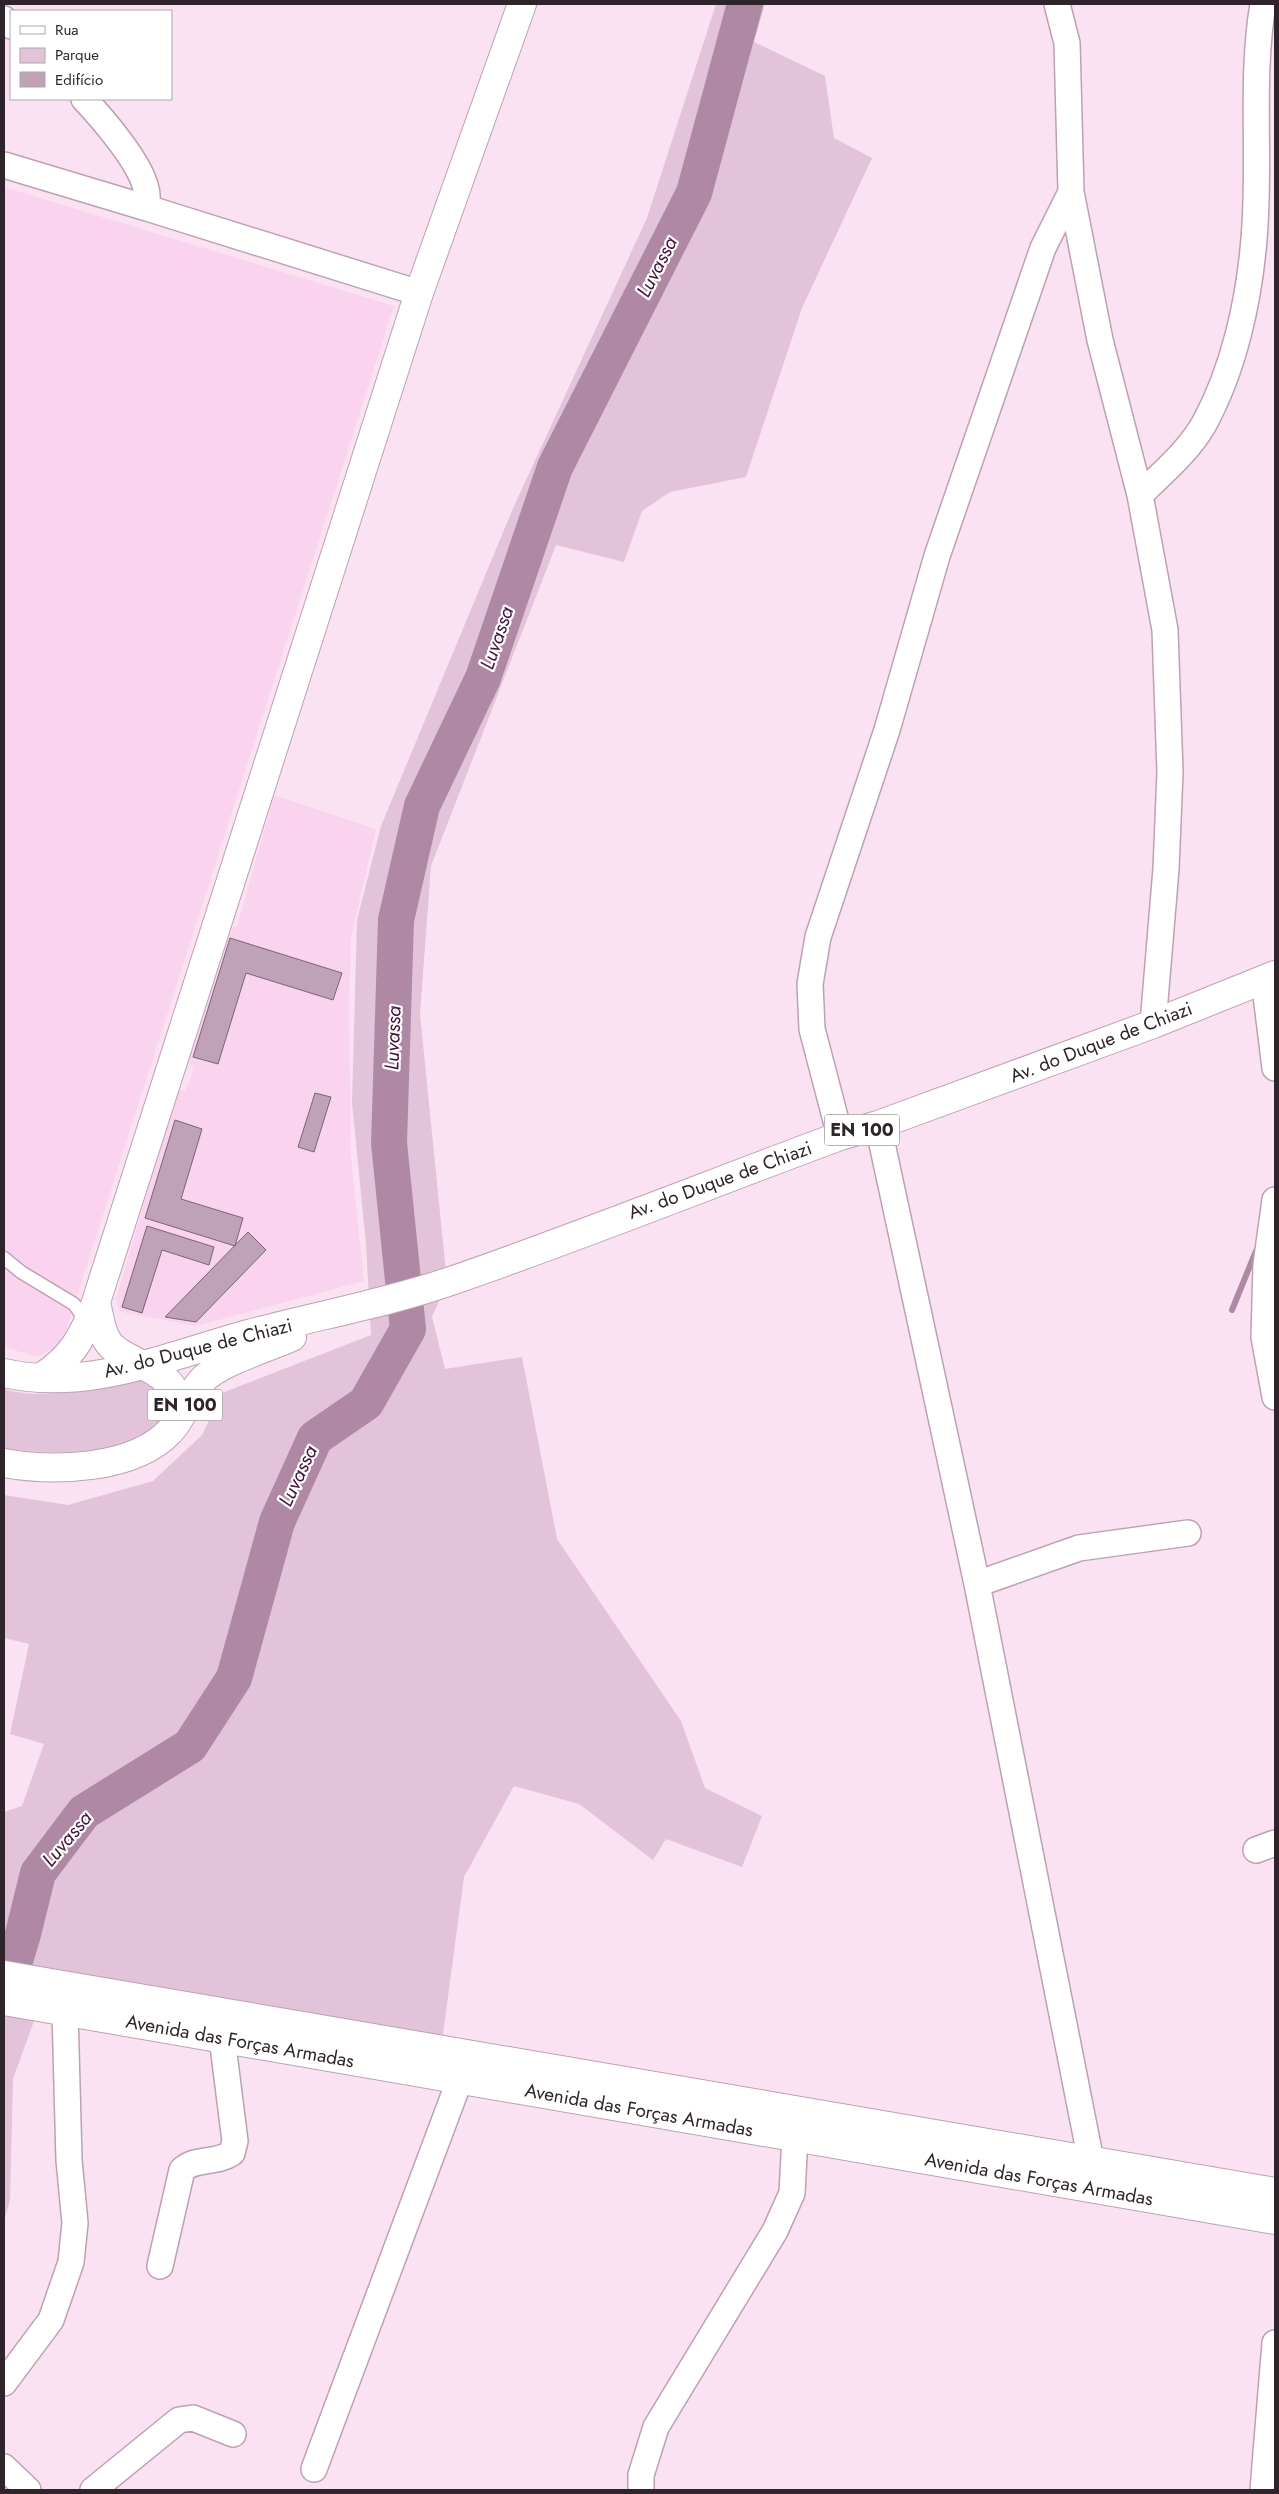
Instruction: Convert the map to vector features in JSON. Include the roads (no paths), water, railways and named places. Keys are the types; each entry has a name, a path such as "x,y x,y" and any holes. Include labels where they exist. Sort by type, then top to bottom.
{"main road":[{"path":"40,1378 59,1366 75,1347 92,1313 419,293 522,4"},
{"name":"Av. do Duque de Chiazi","path":"4,1373 68,1380 145,1366 249,1334 361,1307 447,1282 840,1136 878,1125 1153,1024 1269,977"},
{"name":"Av. do Duque de Chiazi","path":"4,1463 25,1467 59,1468 97,1464 136,1454 157,1444 172,1429 192,1392 208,1375 361,1307"},
{"path":"92,1313 103,1338 123,1356 145,1366"},
{"name":"EN 100","path":"145,1366 163,1376 174,1389 178,1408 172,1429"},
{"name":"Avenida das Forças Armadas","path":"4,1974 49,2000 222,2038 1275,2220"},
{"name":"Avenida das Forças Armadas","path":"4,2001 49,2000 1091,2161 1275,2192"}],"street":[{"path":"1057,4 1067,43 1071,192 1100,340 1140,494 1165,630 1170,772 1166,868 1153,1024"},
{"path":"1140,494 1184,452 1203,425 1238,337 1254,238 1257,40 1263,4"},
{"path":"85,100 122,146 143,178 147,190 147,208"},
{"path":"4,166 147,208 419,293"},
{"path":"840,1136 812,1029 810,984 818,937 887,730 937,556 1043,248 1071,192"},
{"path":"1269,977 1275,1068"},
{"path":"878,1125 977,1584 1091,2161"},
{"path":"1275,1200 1266,1265 1264,1337 1275,1398"},
{"path":"977,1584 1079,1548 1188,1533"},
{"path":"4,2383 51,2320 71,2262 75,2223 49,2000"},
{"path":"160,2266 182,2170 190,2163 223,2159 232,2154 235,2141 222,2038"},
{"path":"314,2469 460,2079"},
{"path":"641,2490 642,2475 656,2427 775,2232 792,2193 795,2137"},
{"path":"1263,2490 1275,2342"},
{"path":"93,2490 179,2420 193,2418 233,2434"},
{"path":"4,2467 28,2490"}],"lane":[{"path":"4,1258 21,1272 92,1313"}],"waterway":[{"name":"Luvassa","path":"4,1997 23,1934 38,1873 84,1812 190,1746 234,1678 277,1522 315,1438 366,1403 408,1329 389,1143 396,920 422,806 483,678 555,467 694,193 745,4"},
{"path":"1232,1310 1256,1251"}]}
